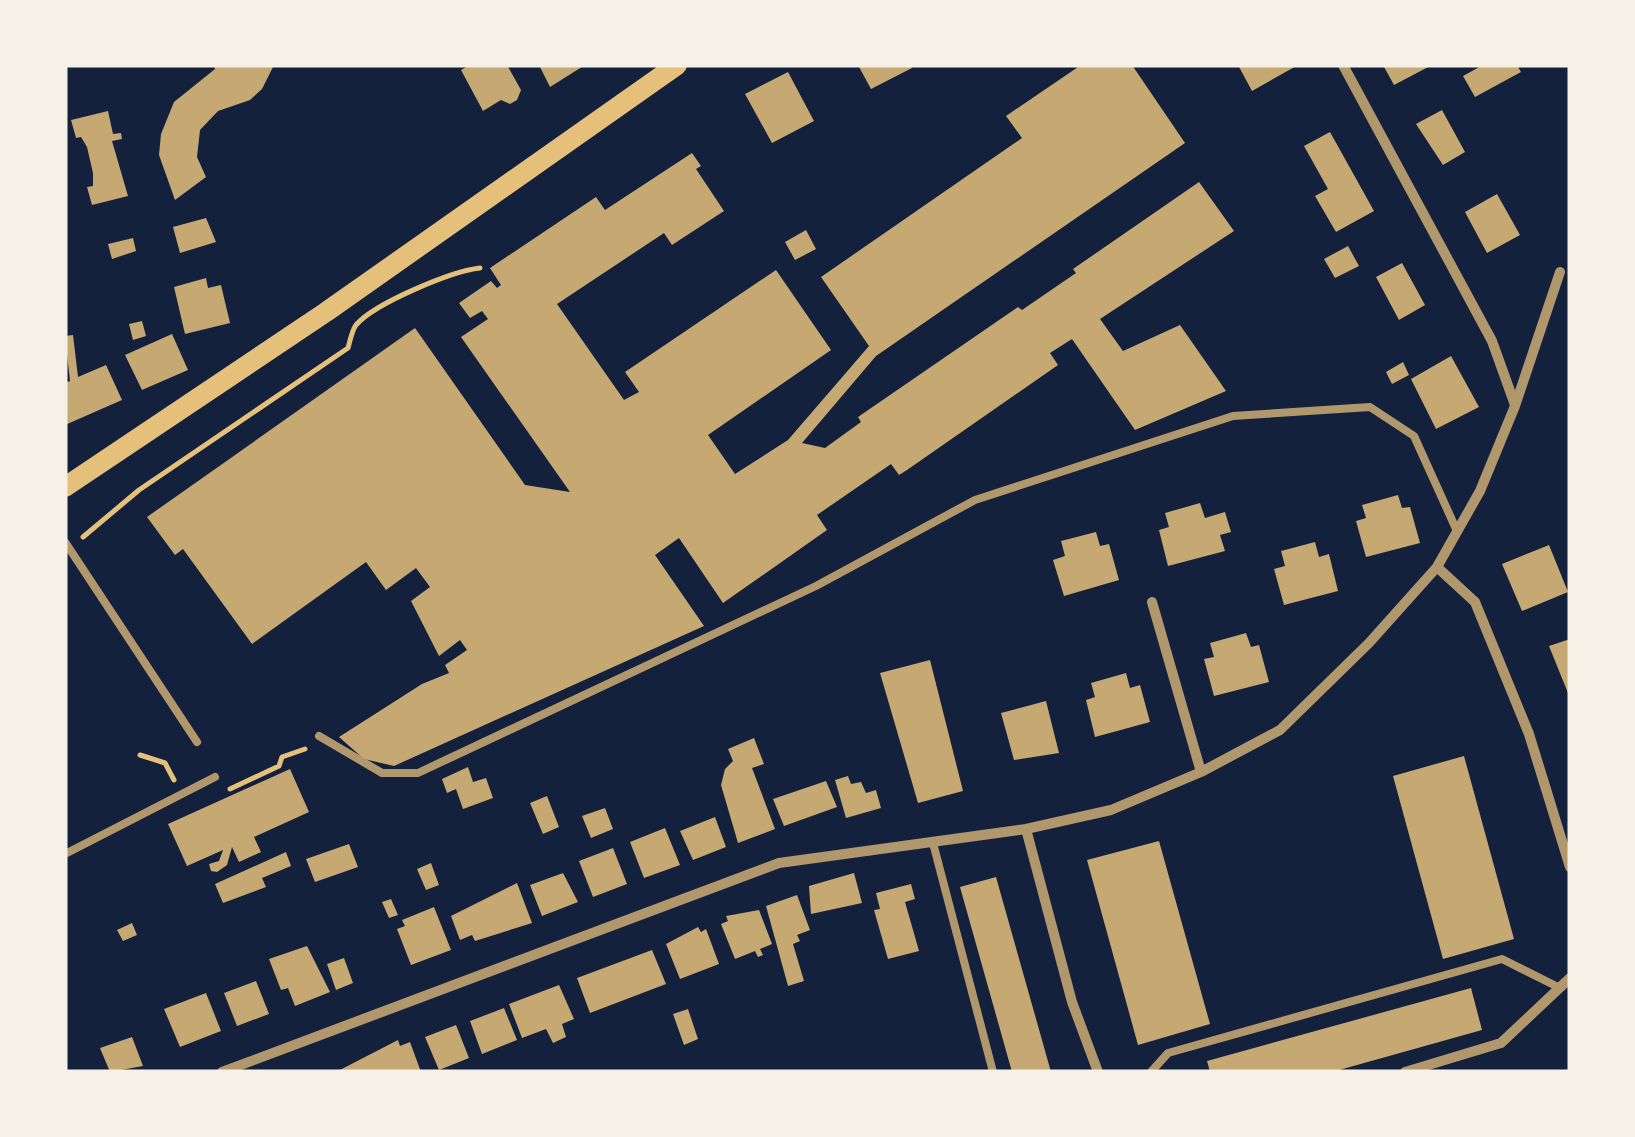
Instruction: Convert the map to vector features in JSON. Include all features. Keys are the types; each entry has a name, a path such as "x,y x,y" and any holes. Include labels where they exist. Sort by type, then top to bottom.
{"main road":[{"path":"65,487 326,312 677,65"}],"street":[{"path":"1343,65 1492,341 1515,406"},
{"path":"222,1072 778,864 1026,829 1110,810 1202,772 1280,730 1369,644 1437,567 1480,491 1515,406 1560,272"},
{"path":"1437,567 1475,602 1529,734 1570,867"},
{"path":"1152,602 1202,772"},
{"path":"1026,829 1072,1002 1098,1072"},
{"path":"1405,1072 1502,1043 1570,978"}],"lane":[{"path":"319,736 382,773 418,773 816,586 975,500 1233,416 1370,407 1414,436 1457,531"},
{"path":"67,546 197,742"},
{"path":"65,854 216,777"},
{"path":"932,843 993,1072"},
{"path":"1151,1072 1168,1053 1502,959 1560,988"}],"path":[{"path":"67,546 139,490 348,348 355,325 392,302 463,270 480,268"}],"building":[{"path":"214,65 274,65 262,89 250,100 218,111 200,130 197,157 206,177 175,200 159,155 161,134 174,102 215,69"},
{"path":"470,65 507,65 521,90 517,100 510,104 501,100 483,111 461,70"},
{"path":"539,65 585,65 550,87"},
{"path":"858,65 910,65 912,68 871,89"},
{"path":"1081,65 1132,65 1185,143 876,356 802,443 825,448 861,422 858,417 1018,307 1022,310 1076,273 1073,269 1199,182 1234,231 1100,319 1123,351 1180,325 1226,391 1135,430 1072,339 1050,353 1058,365 907,470 899,475 891,464 817,515 827,530 723,603 679,538 655,555 704,626 394,766 364,759 339,737 422,684 449,673 445,665 467,650 460,640 439,656 411,601 430,587 416,568 386,590 366,562 252,644 183,549 175,555 147,517 415,328 525,485 570,492 461,337 488,319 482,311 470,318 459,303 491,281 497,288 501,285 490,268 596,197 605,210 692,153 701,166 696,169 724,211 672,245 664,233 557,304 624,400 639,392 625,372 776,270 831,350 708,435 735,474 788,440 869,346 821,277 1022,138 1006,116"},
{"path":"1238,65 1298,65 1252,91"},
{"path":"1383,65 1432,65 1394,85"},
{"path":"1483,65 1517,65 1521,72 1475,97 1463,76"},
{"path":"788,72 814,121 772,143 745,94"},
{"path":"1442,110 1465,152 1443,165 1416,124"},
{"path":"108,111 113,134 121,133 122,139 112,141 128,196 92,205 87,187 93,186 93,173 87,147 81,137 76,138 71,120"},
{"path":"1330,132 1374,211 1336,232 1315,196 1328,189 1304,146"},
{"path":"1497,194 1520,235 1487,253 1465,212"},
{"path":"206,218 216,242 180,253 173,227"},
{"path":"806,230 816,249 795,260 785,242"},
{"path":"133,238 136,251 112,259 108,244"},
{"path":"1348,246 1359,266 1335,278 1324,259"},
{"path":"1402,263 1425,305 1399,320 1376,277"},
{"path":"206,278 208,288 221,285 230,323 185,334 174,287"},
{"path":"142,321 146,336 133,340 129,324"},
{"path":"172,334 188,370 142,390 125,355"},
{"path":"73,335 78,377 106,365 122,400 65,425 65,383 70,381 65,336"},
{"path":"1451,356 1479,407 1436,429 1411,379"},
{"path":"1403,362 1409,375 1392,384 1386,372"},
{"path":"1398,495 1402,508 1410,507 1420,543 1366,557 1356,521 1366,518 1362,505"},
{"path":"1200,503 1205,518 1225,512 1231,532 1220,535 1225,551 1168,566 1159,530 1169,527 1165,513"},
{"path":"1096,532 1100,546 1109,544 1119,580 1064,596 1053,560 1065,556 1061,541"},
{"path":"1315,542 1319,557 1329,554 1338,591 1284,605 1274,569 1285,566 1281,551"},
{"path":"1549,545 1568,592 1522,611 1502,564"},
{"path":"1246,633 1251,647 1259,645 1269,682 1214,696 1204,659 1214,657 1210,643"},
{"path":"1570,639 1570,698 1549,646"},
{"path":"930,660 963,791 918,803 880,673"},
{"path":"1126,673 1130,688 1140,685 1150,722 1095,737 1086,700 1095,697 1091,683"},
{"path":"1046,701 1059,753 1014,760 1001,713"},
{"path":"754,738 764,764 752,768 775,829 738,843 721,785 725,769 733,761 728,749"},
{"path":"1464,756 1514,939 1443,959 1393,776"},
{"path":"468,767 473,782 486,778 493,798 463,809 456,789 447,793 442,779"},
{"path":"290,769 309,812 254,837 261,852 239,862 232,847 227,865 217,872 211,871 209,864 219,861 223,850 187,866 168,824"},
{"path":"848,776 851,784 861,782 866,793 876,790 881,808 846,818 835,780"},
{"path":"826,781 837,807 784,826 773,799"},
{"path":"547,796 559,827 543,834 530,803"},
{"path":"605,808 613,829 591,838 582,816"},
{"path":"715,817 726,847 693,860 680,831"},
{"path":"665,828 680,865 644,878 630,842"},
{"path":"1159,841 1210,1024 1138,1045 1087,860"},
{"path":"349,844 358,867 315,882 306,859"},
{"path":"613,848 627,884 593,897 579,861"},
{"path":"286,852 291,866 262,878 266,887 223,903 215,884"},
{"path":"431,863 439,885 426,890 417,869"},
{"path":"563,873 578,902 542,916 530,885"},
{"path":"854,873 862,903 811,914 809,886"},
{"path":"996,877 1051,1072 1012,1072 960,887"},
{"path":"517,883 532,923 475,941 472,935 460,940 451,916"},
{"path":"911,884 915,899 905,902 919,951 888,959 874,910 880,909 876,893"},
{"path":"797,895 810,930 797,935 800,941 793,944 804,981 788,986 766,906"},
{"path":"391,899 398,915 389,918 382,902"},
{"path":"434,907 451,950 411,965 397,929 405,926 402,920"},
{"path":"759,910 772,944 760,949 763,955 758,957 755,951 735,959 721,924 728,921 726,916"},
{"path":"132,923 137,935 123,941 117,930"},
{"path":"698,927 701,932 706,929 719,964 680,979 666,944"},
{"path":"307,946 330,992 295,1006 288,988 281,990 269,959"},
{"path":"652,950 666,984 590,1013 577,978"},
{"path":"344,958 353,983 336,990 327,964"},
{"path":"256,981 269,1014 237,1026 224,993"},
{"path":"559,985 574,1019 562,1024 566,1037 553,1043 546,1029 522,1038 509,1004"},
{"path":"1471,988 1482,1030 1332,1072 1210,1072 1207,1061"},
{"path":"206,993 221,1031 180,1047 164,1009"},
{"path":"504,1008 517,1040 482,1054 470,1021"},
{"path":"688,1009 698,1039 684,1045 673,1014"},
{"path":"456,1025 469,1058 439,1070 425,1037"},
{"path":"132,1037 143,1066 110,1072 100,1048"},
{"path":"398,1040 400,1046 410,1042 421,1072 336,1072"}]}
